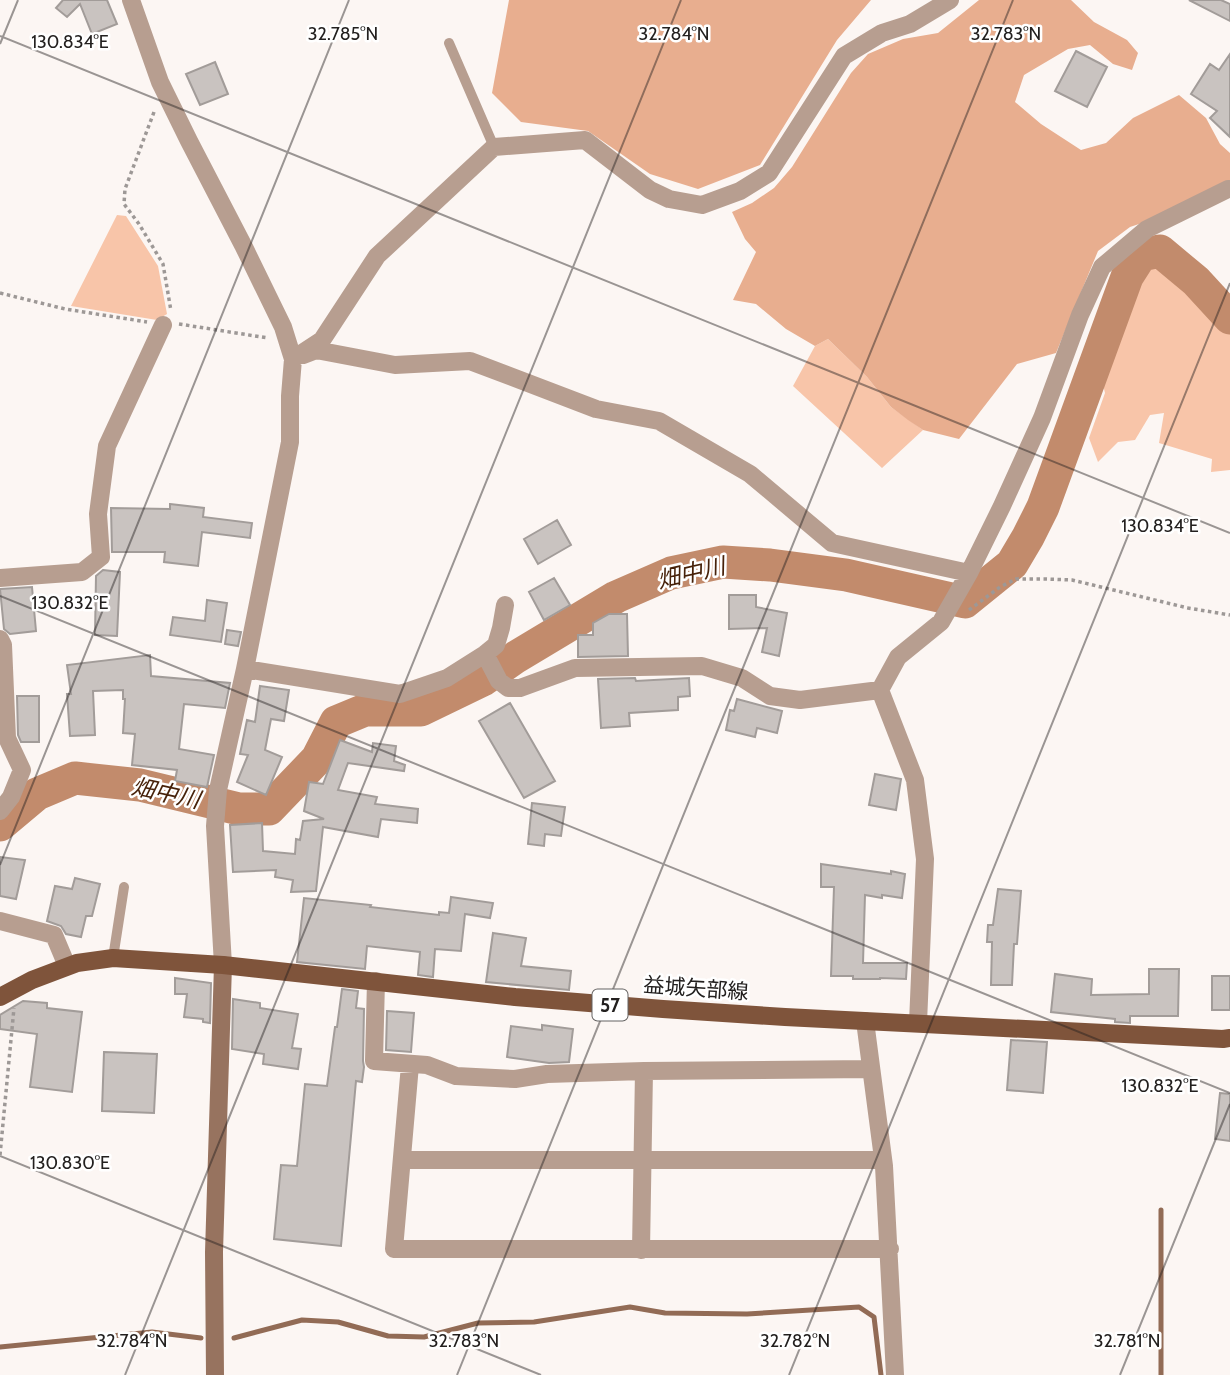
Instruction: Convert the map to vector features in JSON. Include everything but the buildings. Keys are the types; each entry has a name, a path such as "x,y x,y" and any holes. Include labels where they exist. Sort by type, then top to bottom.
{"main road":[{"name":"益城矢部線","path":"8,993 77,962 113,958 223,965 514,997 663,1009 1230,1038"}],"street":[{"path":"131,0 160,82 283,327 293,359 290,442 218,790 215,826 223,965 214,1252 215,1375"},
{"path":"293,359 321,340 377,256 494,147 585,140 650,190 668,199 702,205 740,191 769,173 844,56 882,33 910,24 950,0"},
{"path":"918,1023 925,859 915,780 880,690 898,657 945,616 967,576 1042,418 1080,316 1102,267 1147,229 1230,189"},
{"path":"0,578 82,572 101,557 98,514 107,446 167,318"},
{"path":"293,359 316,350 395,365 470,361 596,409 659,421 750,474 832,543 967,576"},
{"path":"245,669 400,694 447,678 487,657 496,645 505,605"},
{"path":"0,639 3,645 7,738 22,770 10,797 0,811"},
{"path":"487,657 499,681 508,688 520,688 575,668 702,666 742,678 770,696 800,700 880,690"},
{"path":"0,921 54,935 68,966"},
{"path":"376,981 374,1061 427,1065 456,1076 515,1079 547,1074 644,1071 871,1069"},
{"path":"865,1021 883,1160 895,1375"},
{"path":"410,1065 394,1249 890,1249"},
{"path":"641,1250 644,1071"},
{"path":"402,1160 883,1160"}],"lane":[{"path":"449,43 494,147"},
{"path":"113,958 124,887"}],"path":[{"path":"160,82 158,102 125,189 124,204 163,264 167,318"},
{"path":"945,616 966,612 1000,587 1016,579 1072,580 1188,608 1230,615"},
{"path":"0,1156 8,993"}],"shaded area":[{"path":"509,0 871,0 837,40 760,165 698,189 650,174 588,131 521,122 492,93"},
{"path":"979,0 1071,0 1094,22 1127,40 1138,53 1132,70 1113,64 1090,45 1068,49 1024,75 1015,102 1041,124 1081,150 1106,143 1133,118 1179,95 1206,118 1220,144 1230,153 1230,188 1130,227 1098,251 1056,353 1017,364 959,439 923,430 908,420 891,407 867,377 828,339 815,346 786,329 756,304 733,300 756,252 745,239 732,212 752,203 774,188 792,167 851,73 868,54 903,39 938,33"},
{"path":"117,215 126,216 158,266 167,314 157,320 71,306"},
{"path":"1160,259 1230,324 1230,470 1211,472 1212,459 1159,443 1164,413 1150,415 1135,440 1118,442 1098,462 1089,438 1105,393 1100,372 1132,279 1143,260"},
{"path":"828,339 867,377 891,407 923,430 882,468 793,386 815,346"}],"waterway":[{"name":"畑中川","path":"0,825 37,794 75,778 140,785 239,809 269,809 317,759 336,722 365,710 421,710 483,680 616,597 671,573 723,562 770,565 846,575 965,602 1012,564 1028,537 1043,507 1127,277 1141,255 1160,251 1196,281 1230,318"},
{"path":"1161,1210 1161,1375"},
{"path":"234,1338 302,1320 338,1322 388,1336 424,1337 478,1323 534,1322 630,1307 665,1313 747,1314 859,1307 874,1317 881,1375"},
{"path":"0,1347 152,1332 201,1338"}]}
